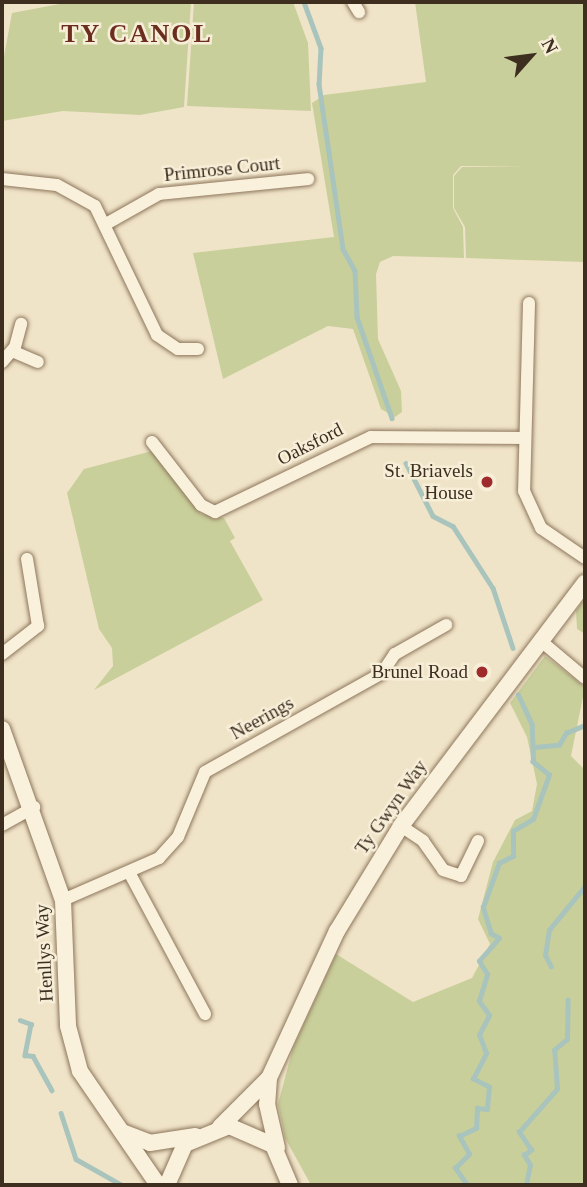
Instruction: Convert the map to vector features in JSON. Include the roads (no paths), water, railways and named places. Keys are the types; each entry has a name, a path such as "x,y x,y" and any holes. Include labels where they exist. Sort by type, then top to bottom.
{"street":[{"path":"2,179 57,185 95,206 106,224 157,335 178,349 198,349"},
{"name":"Primrose Court","path":"106,224 159,194 308,179"},
{"path":"528,303 524,491 533,517 551,538 585,558"},
{"path":"2,362 12,351 21,324"},
{"path":"12,351 38,362"},
{"name":"Oaksford","path":"152,442 201,505 215,512 371,437 524,438"},
{"path":"2,654 38,626 27,559"},
{"name":"Ty Gwyn Way","path":"220,1127 269,1078 337,931 401,826 585,583"},
{"name":"Neerings","path":"63,900 130,874 171,849 205,772 382,673 395,654 446,625"},
{"path":"541,641 585,678"},
{"name":"Henllys Way","path":"2,729 34,807 63,900 68,1026 91,1094 158,1185"},
{"path":"2,825 34,807"},
{"path":"401,826 423,841 443,870 461,876 478,841"},
{"path":"130,874 205,1014"},
{"name":"Ty Gwyn Way","path":"269,1078 267,1104 277,1151 291,1183"},
{"path":"120,1131 150,1143 195,1136 220,1127 253,1132 277,1151"},
{"path":"167,1185 177,1153 195,1136"}],"waterway":[{"path":"304,2 321,48 319,84 343,249 355,271 357,317 392,418"},
{"path":"406,463 433,516 453,526 493,588 513,648"},
{"path":"467,1185 455,1168 469,1154 459,1136 476,1128 477,1108 487,1109 489,1087 473,1079 486,1053 479,1035 489,1015 479,1001 487,974 479,961 499,938 491,934 483,907 499,863 513,856 513,831 533,819 549,775 533,762 532,725 518,695"},
{"path":"534,747 559,745 566,733 585,725"},
{"path":"551,967 545,955 549,930 585,886"},
{"path":"526,1185 530,1165 524,1155 531,1150 519,1132 557,1089 554,1050 567,1039 568,1000"},
{"path":"20,1020 31,1024 25,1055 33,1056 52,1090"},
{"path":"61,1113 76,1159 122,1185"}],"place":[{"name":"St. Briavels House","path":"487,482"},
{"name":"Brunel Road","path":"482,672"}],"district":[{"name":"TY CANOL","path":"137,34"}]}
